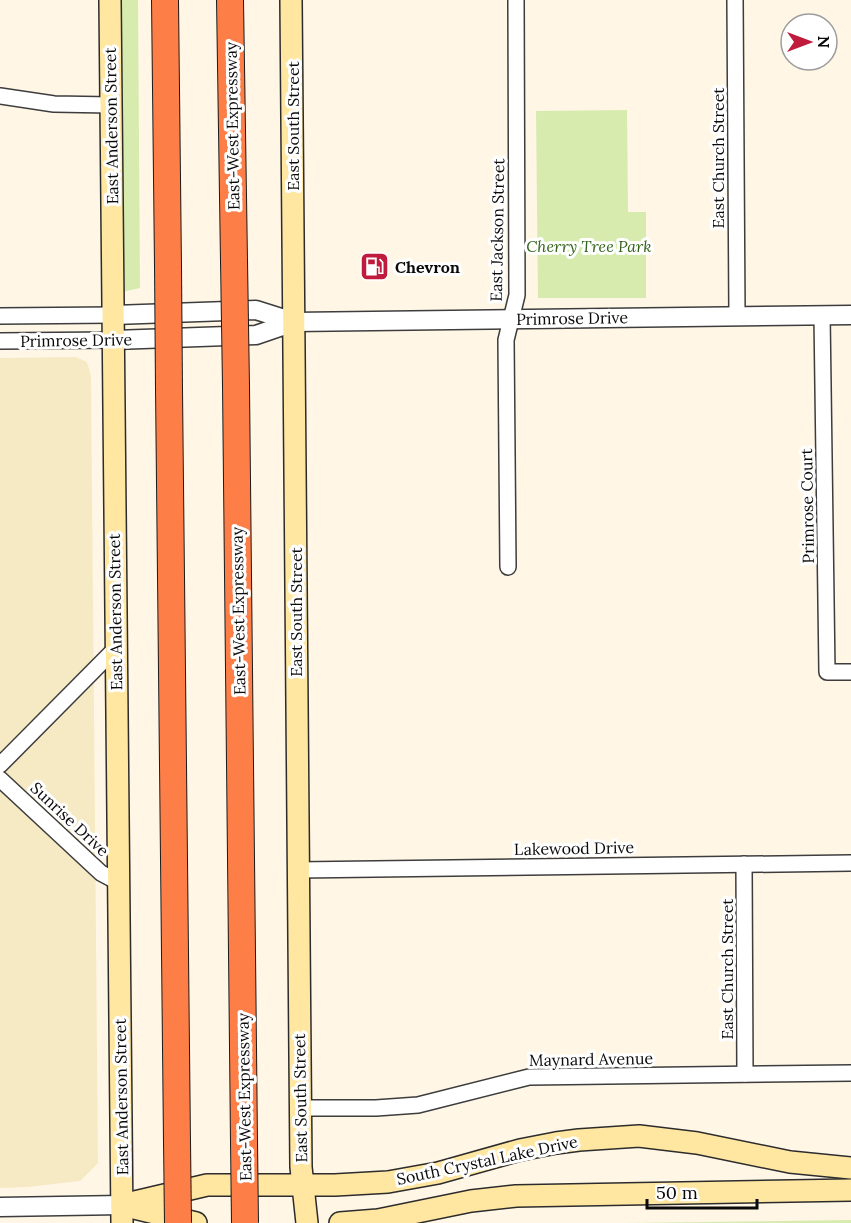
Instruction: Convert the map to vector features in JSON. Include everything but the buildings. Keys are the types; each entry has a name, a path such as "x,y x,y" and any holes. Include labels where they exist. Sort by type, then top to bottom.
{"highway":[{"path":"165,0 178,1223"},
{"name":"East-West Expressway","path":"230,0 245,1223"}],"main road":[{"name":"East Anderson Street","path":"110,0 122,1214"},
{"name":"East South Street","path":"291,0 300,1108 302,1184 307,1223"},
{"name":"South Crystal Lake Drive","path":"122,1214 207,1185 335,1185 388,1182 438,1173 520,1150 556,1143 639,1136 697,1143 790,1162 851,1168"},
{"path":"340,1223 378,1220 471,1201 516,1196 851,1190"},
{"name":"South Crystal Lake Drive","path":"122,1214 196,1223"}],"street":[{"name":"East Jackson Street","path":"508,567 506,340 517,296 516,0"},
{"name":"East Church Street","path":"735,0 738,316"},
{"path":"0,96 54,105 111,105"},
{"name":"Primrose Drive","path":"0,316 256,310 294,322"},
{"name":"Primrose Court","path":"822,315 827,672 851,672"},
{"name":"Primrose Drive","path":"0,341 256,335 294,322 851,315"},
{"path":"0,765 116,648"},
{"name":"Sunrise Drive","path":"0,779 101,873 118,882"},
{"name":"Lakewood Drive","path":"298,870 851,863"},
{"name":"East Church Street","path":"744,864 746,1074"},
{"name":"Maynard Avenue","path":"300,1108 376,1108 418,1105 529,1077 851,1073"},
{"name":"South Crystal Lake Drive","path":"0,1207 122,1214"}],"shaded area":[{"path":"76,357 87,362 91,376 98,1163 80,1181 0,1188 0,358"}],"green space":[{"path":"118,0 138,0 140,288 122,292"},
{"name":"Cherry Tree Park","path":"627,110 628,212 646,212 646,298 538,298 536,111"},
{"path":"851,1220 851,1223 624,1223"}],"place":[{"name":"Chevron","path":"374,267"}]}
